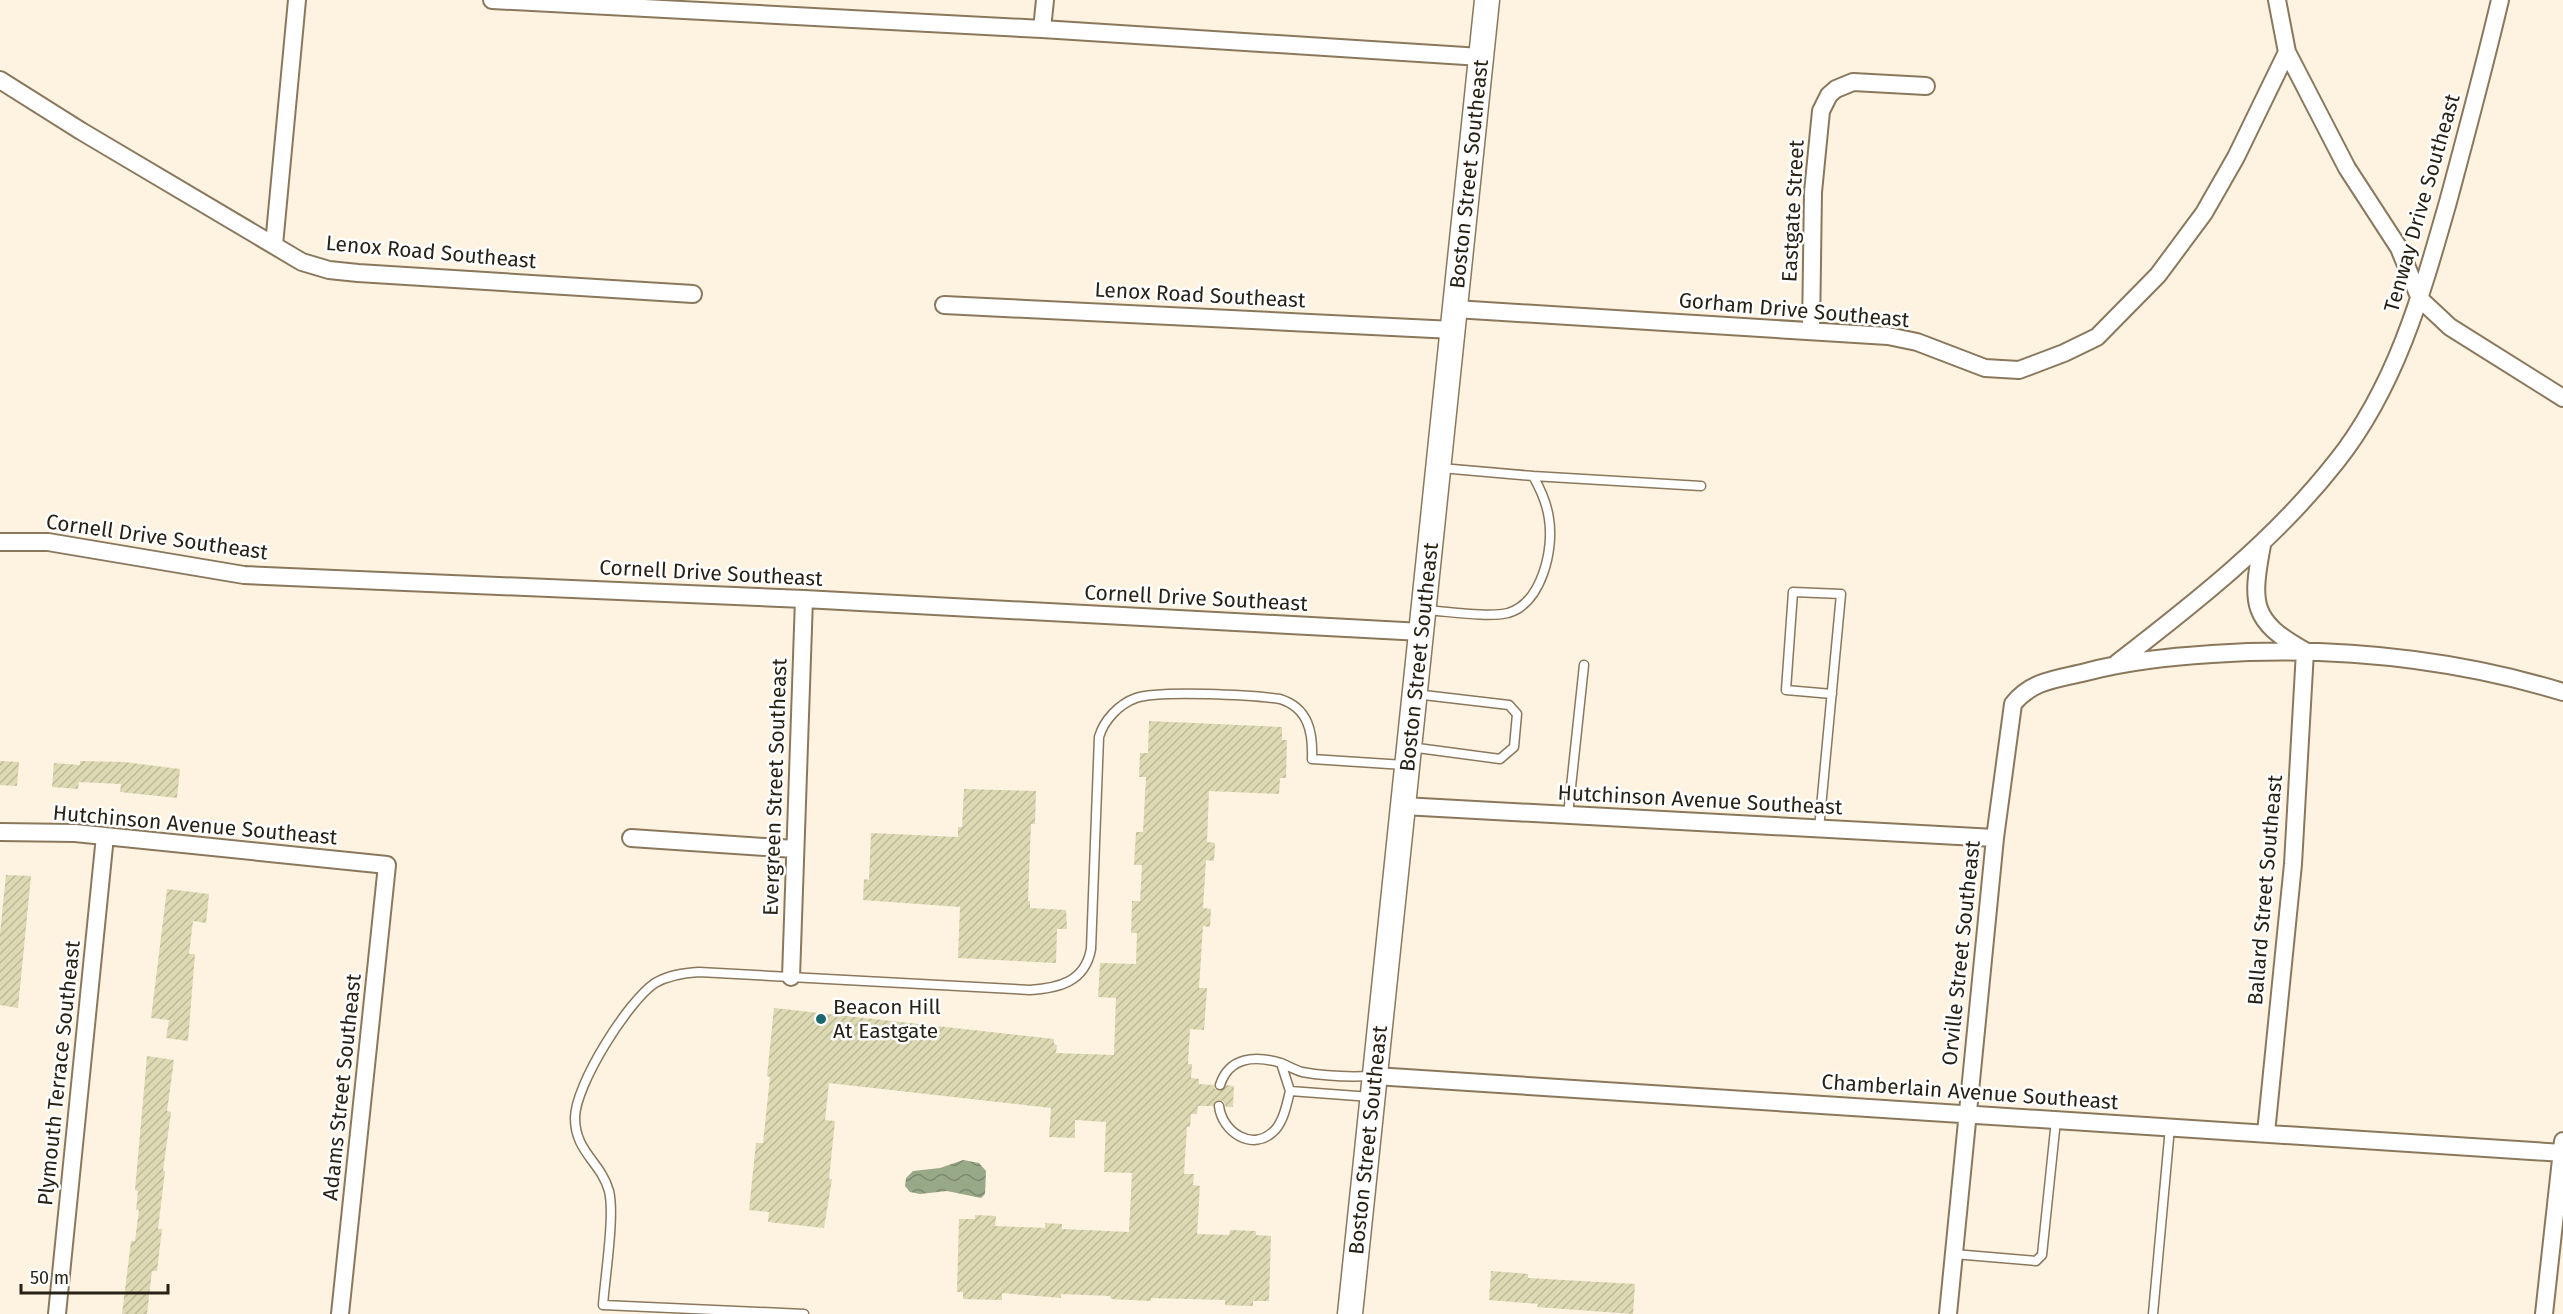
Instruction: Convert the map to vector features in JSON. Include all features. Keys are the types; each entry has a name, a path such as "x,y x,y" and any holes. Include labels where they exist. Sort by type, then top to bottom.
{"street":[{"path":"274,245 297,0"},
{"path":"492,0 1042,29 1481,57"},
{"path":"1042,29 1045,0"},
{"name":"Boston Street Southeast","path":"1350,1314 1487,0"},
{"path":"2277,0 2287,52 2347,168 2399,248 2420,299 2450,327 2563,398"},
{"name":"Tenway Drive Southeast","path":"2116,664 2217,585 2262,545 2336,462 2353,439 2382,389 2420,299 2480,86 2500,0"},
{"name":"Gorham Drive Southeast","path":"1454,320 1811,331 1888,336 1917,342 1985,368 2019,370 2064,353 2097,337 2158,275 2204,213 2236,157 2287,52"},
{"name":"Lenox Road Southeast","path":"0,80 81,131 302,262 338,271 693,294"},
{"name":"Eastgate Street","path":"1811,331 1813,192 1821,111 1829,95 1853,81 1926,86"},
{"name":"Lenox Road Southeast","path":"944,305 1454,320"},
{"name":"Cornell Drive Southeast","path":"0,542 48,542 244,575 804,599 1423,621"},
{"path":"2262,545 2256,574 2256,591 2263,620 2280,637 2305,651"},
{"name":"Evergreen Street Southeast","path":"791,977 804,599"},
{"path":"2116,664 2255,651 2305,651 2390,656 2504,674 2563,692"},
{"name":"Ballard Street Southeast","path":"2266,1133 2293,864 2305,651"},
{"name":"Orville Street Southeast","path":"1948,1314 1995,838 2013,704 2023,691 2033,686 2116,664"},
{"name":"Hutchinson Avenue Southeast","path":"1403,806 1995,838"},
{"name":"Hutchinson Avenue Southeast","path":"0,832 75,833 387,866"},
{"name":"Plymouth Terrace Southeast","path":"57,1314 105,836"},
{"path":"631,838 794,849"},
{"name":"Adams Street Southeast","path":"340,1314 387,866"},
{"name":"Chamberlain Avenue Southeast","path":"1374,1087 1968,1115 2563,1149"},
{"path":"2544,1314 2563,1149"}],"lane":[{"path":"1439,468 1701,486"},
{"path":"1423,621 1507,613 1521,607 1532,595 1543,576 1550,521 1545,498 1533,476"},
{"path":"1819,829 1832,694 1840,594 1793,592 1786,690 1832,694"},
{"path":"1568,815 1584,665"},
{"path":"804,1314 602,1310 611,1204 604,1179 582,1149 574,1116 583,1084 634,1002 647,989 664,979 699,972 1030,990 1062,986 1075,979 1087,964 1091,950 1099,737 1113,714 1135,698 1161,694 1280,699 1297,707 1307,721 1312,738 1312,759 1408,756 1500,759 1514,747 1517,714 1509,705 1415,694"},
{"path":"1220,1085 1226,1071 1239,1062 1256,1059 1281,1063 1302,1072 1374,1087"},
{"path":"1219,1106 1223,1122 1232,1133 1245,1138 1259,1139 1272,1133 1277,1128 1290,1090 1281,1063"},
{"path":"1290,1090 1374,1087"},
{"path":"1954,1254 2036,1261 2042,1255 2056,1120"},
{"path":"2153,1314 2170,1127"}],"water":[{"path":"963,1160 979,1163 986,1171 985,1194 981,1198 947,1191 920,1194 910,1192 905,1186 906,1178 913,1171 940,1168"}],"building":[{"name":"Beacon Hill At Eastgate","path":"1149,721 1282,727 1282,740 1287,740 1286,778 1280,778 1279,794 1209,791 1207,842 1215,843 1214,861 1206,860 1203,908 1211,909 1210,927 1203,926 1199,988 1207,988 1204,1030 1190,1029 1188,1064 1192,1064 1191,1078 1199,1079 1199,1084 1214,1085 1215,1089 1220,1091 1227,1085 1234,1086 1233,1107 1226,1107 1223,1101 1218,1100 1213,1106 1198,1106 1197,1114 1191,1114 1190,1127 1187,1127 1184,1174 1194,1174 1193,1185 1200,1186 1197,1234 1229,1235 1230,1230 1256,1231 1256,1235 1271,1236 1269,1301 1253,1301 1253,1306 1225,1305 1225,1300 1151,1298 1151,1301 1111,1299 1110,1296 1061,1294 1061,1298 1002,1293 1002,1300 963,1299 963,1292 957,1292 959,1219 975,1219 975,1215 996,1216 995,1226 1045,1228 1045,1223 1062,1224 1062,1229 1129,1232 1132,1173 1104,1172 1106,1122 1075,1120 1075,1138 1049,1137 1051,1108 829,1083 825,1120 835,1121 829,1179 832,1179 824,1228 768,1222 769,1212 749,1210 756,1143 763,1143 774,1008 1054,1039 1054,1044 1057,1045 1056,1053 1114,1055 1116,998 1098,997 1100,963 1136,964 1137,933 1131,933 1132,901 1140,901 1142,865 1134,865 1136,832 1143,832 1146,777 1139,777 1140,753 1148,753"},
{"path":"0,761 19,762 17,786 0,785"},
{"path":"80,761 124,762 180,769 177,798 120,792 121,784 79,782 78,789 52,787 54,763 80,765"},
{"path":"964,789 1036,791 1035,824 1031,824 1028,901 1030,901 1030,908 1066,910 1067,929 1057,929 1056,963 958,958 960,907 863,900 864,879 869,880 871,833 958,837 958,827 962,827"},
{"path":"6,875 31,876 18,1008 0,1005 0,934"},
{"path":"167,889 209,894 206,923 193,921 189,954 195,954 188,1041 166,1038 169,1020 151,1018"},
{"path":"147,1056 174,1060 167,1111 171,1112 158,1229 162,1229 157,1271 152,1271 147,1314 122,1314 131,1241 135,1241 139,1210 136,1210 138,1191 135,1190"},
{"path":"1491,1271 1528,1274 1528,1278 1635,1284 1633,1314 1537,1307 1538,1304 1489,1300"}],"place":[{"name":"Beacon Hill At Eastgate","path":"821,1019"}]}
